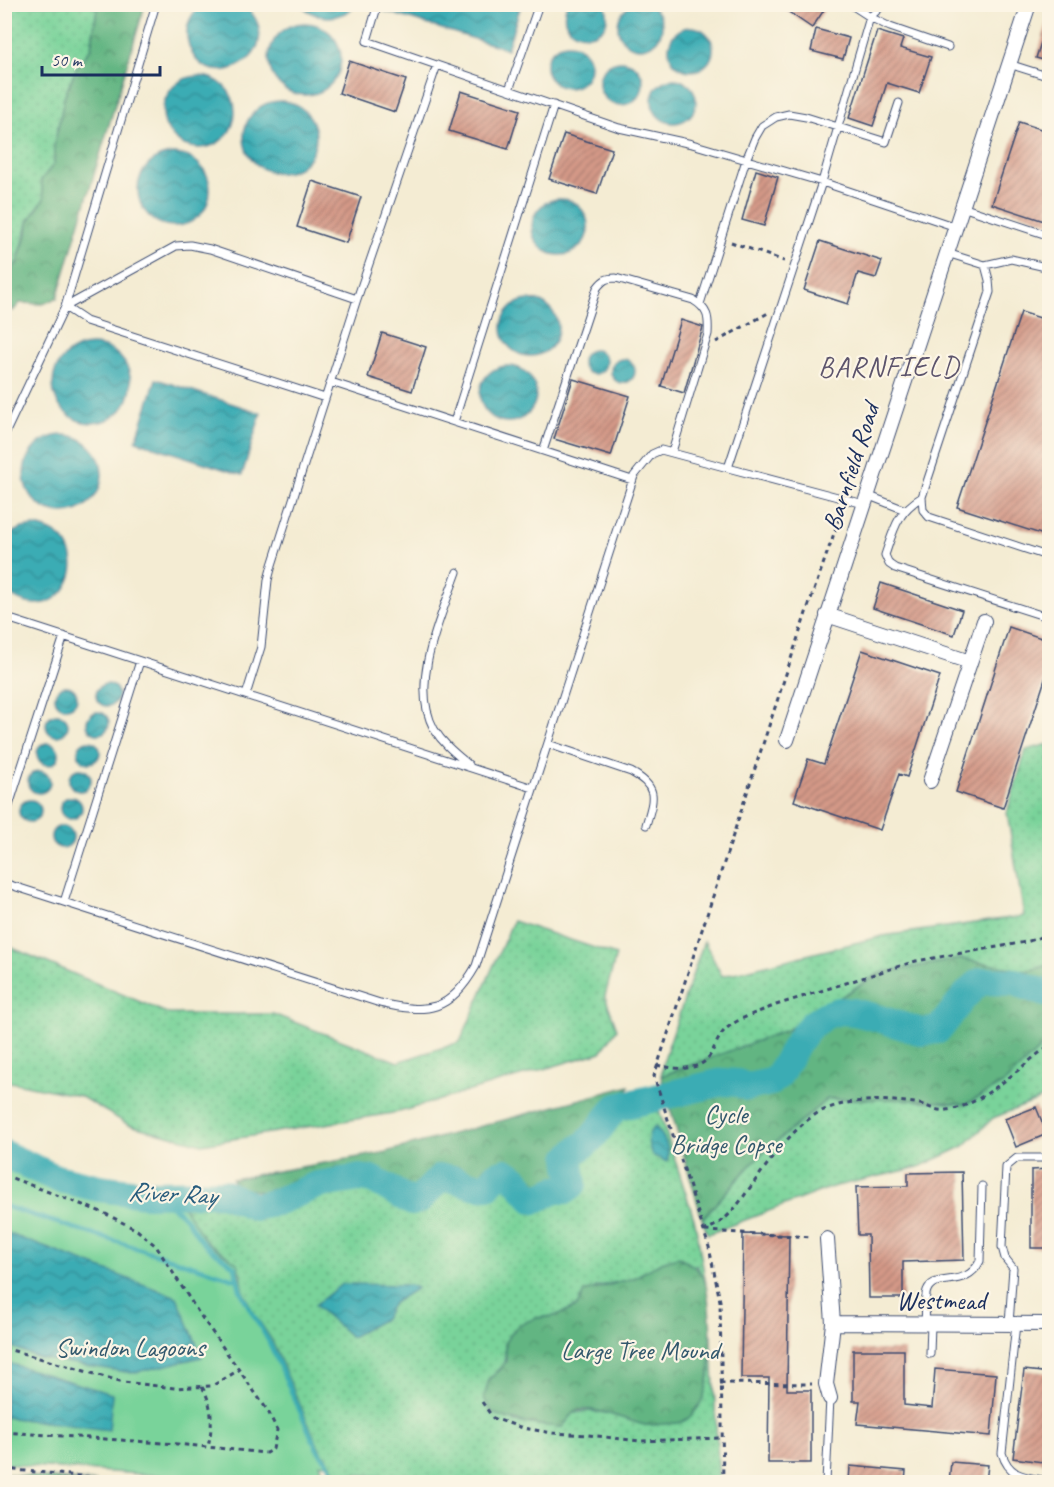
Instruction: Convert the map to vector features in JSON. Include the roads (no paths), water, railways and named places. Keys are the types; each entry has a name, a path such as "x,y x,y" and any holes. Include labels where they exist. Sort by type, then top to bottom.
{"street":[{"name":"Barnfield Road","path":"787,740 1029,4"},
{"path":"827,615 970,662"},
{"path":"930,781 984,621"},
{"path":"826,1239 833,1323 826,1384 830,1398"},
{"name":"Westmead","path":"833,1323 1050,1324"}],"lane":[{"path":"4,436 65,307 156,4"},
{"path":"378,4 367,41 620,128 692,144 822,182 956,227"},
{"path":"509,90 539,4"},
{"path":"850,4 890,27 948,47"},
{"path":"728,468 822,182 870,17 884,4"},
{"path":"1009,64 1050,78"},
{"path":"246,695 261,647 270,573 357,299 437,65"},
{"path":"700,304 746,160 754,138 762,126 776,117 789,114 806,117 886,142 898,103"},
{"path":"454,422 554,105"},
{"path":"962,207 1050,236"},
{"path":"65,307 177,246 190,245 210,249 357,299"},
{"path":"947,253 985,265 1011,259 1050,268"},
{"path":"985,265 990,292 922,497 923,510 929,517 1050,557"},
{"path":"543,451 597,288 608,278 616,278 693,300 705,307 709,318 704,349 672,452"},
{"path":"65,307 86,321 325,398"},
{"path":"331,382 632,480"},
{"path":"4,883 380,1003 405,1009 438,1006 465,986 476,966 632,480 652,454 661,450 672,452 846,499 865,500 905,510"},
{"path":"922,497 905,510 896,523 885,555 889,564 895,568 1050,618"},
{"path":"457,572 430,651 425,676 426,701 433,727 446,746 474,769"},
{"path":"4,617 533,788"},
{"path":"4,821 64,636"},
{"path":"64,902 140,661"},
{"path":"548,744 644,778 651,787 653,800 646,825"},
{"path":"1050,1158 1017,1158 1006,1167 1002,1247 1005,1258 1013,1268 1012,1324 1002,1453 1005,1465 1013,1472 1050,1481"},
{"path":"930,1354 926,1294 929,1287 937,1280 966,1277 975,1272 980,1261 982,1186"},
{"path":"826,1482 830,1398"}],"water":[{"path":"202,4 244,5 257,23 259,39 253,54 241,64 226,70 210,69 197,60 188,42 187,31 192,16"},
{"path":"386,4 521,5 507,49 384,11"},
{"path":"567,4 605,5 607,18 603,28 586,35 576,33 568,27 565,17"},
{"path":"640,4 655,11 662,26 655,41 640,48 625,41 618,26 625,11"},
{"path":"301,5 357,5 343,14 329,17 315,14"},
{"path":"312,23 331,33 339,45 341,59 339,73 331,85 319,93 298,95 279,85 271,73 269,52 279,33 291,25"},
{"path":"691,27 706,34 713,49 706,64 691,71 676,64 669,49 676,34"},
{"path":"568,44 583,51 590,66 583,81 568,88 553,81 546,66 553,51"},
{"path":"621,61 636,68 643,83 636,98 621,105 606,98 599,83 606,68"},
{"path":"206,76 225,86 233,98 235,112 233,126 225,138 213,146 192,148 173,138 165,126 163,105 173,86 185,78"},
{"path":"674,79 689,86 696,101 689,116 674,123 659,116 652,101 659,86"},
{"path":"287,101 306,111 314,123 316,137 314,151 306,163 294,171 273,173 254,163 246,151 244,130 254,111 266,103"},
{"path":"181,154 200,164 208,176 210,190 208,204 200,216 188,224 167,226 148,216 140,204 138,183 148,164 160,156"},
{"path":"560,199 571,201 580,207 586,216 588,227 586,238 580,247 571,253 560,255 549,253 540,247 534,238 532,227 534,216 540,207 549,201"},
{"path":"530,300 550,308 558,328 550,348 530,356 510,348 502,328 510,308"},
{"path":"92,345 107,348 120,356 128,369 131,384 128,399 120,412 107,420 92,423 77,420 64,412 56,399 53,384 56,369 64,356 77,348"},
{"path":"594,350 603,353 606,362 603,371 594,374 585,371 582,362 585,353"},
{"path":"623,359 632,362 635,371 632,380 623,383 614,380 611,371 614,362"},
{"path":"508,366 519,368 528,374 534,383 536,394 534,405 528,414 519,420 508,422 497,420 488,414 482,405 480,394 482,383 488,374 497,368"},
{"path":"156,379 261,413 242,475 136,441"},
{"path":"63,435 78,438 91,446 99,459 102,474 99,489 91,502 78,510 63,513 48,510 35,502 27,489 24,474 27,459 35,446 48,438"},
{"path":"35,526 57,535 69,549 73,565 69,582 59,595 44,603 26,603 5,591 5,539 18,529"},
{"path":"107,684 115,687 118,695 115,703 107,706 99,703 96,695 99,687"},
{"path":"66,686 76,693 77,697 70,707 66,708 56,701 55,697 62,687"},
{"path":"98,712 106,715 109,723 106,731 98,734 90,731 87,723 90,715"},
{"path":"57,714 65,717 68,725 65,733 57,736 49,733 46,725 49,717"},
{"path":"89,741 97,744 100,752 97,760 89,763 81,760 78,752 81,744"},
{"path":"48,743 58,750 59,754 52,764 48,765 38,758 37,754 44,744"},
{"path":"80,769 88,772 91,780 88,788 80,791 72,788 69,780 72,772"},
{"path":"39,771 47,774 50,782 47,790 39,793 31,790 28,782 31,774"},
{"path":"71,797 79,800 82,808 79,816 71,819 63,816 60,808 63,800"},
{"path":"30,800 38,803 41,811 38,819 30,822 22,819 19,811 22,803"},
{"path":"62,826 70,829 73,837 70,845 62,848 54,845 51,837 54,829"},
{"path":"655,1126 666,1143 667,1162 652,1155 649,1136"},
{"path":"4,1232 177,1297 202,1357 132,1373 39,1358 5,1344"},
{"path":"342,1284 410,1285 417,1288 393,1303 384,1319 351,1337 315,1305"},
{"path":"5,1362 112,1394 109,1430 5,1417"}],"waterway":[{"name":"River Ray","path":"4,1154 56,1178 99,1188 145,1194 223,1193 255,1207 276,1202 317,1185 360,1178 374,1180 412,1202 419,1200 440,1178 476,1186 488,1186 496,1175 505,1172 517,1181 534,1200 555,1190 566,1190 573,1184 569,1158 592,1138 617,1107 723,1082 738,1083 747,1087 771,1082 779,1075 799,1040 811,1025 826,1015 839,1011 854,1012 922,1032 938,1030 963,998 982,981 1015,982 1044,993 1050,992"},
{"path":"167,1193 172,1207 187,1220 199,1239 235,1268 240,1290 269,1342 317,1449 338,1482"},
{"path":"4,1206 238,1280"}],"district":[{"name":"BARNFIELD","path":"889,366"}],"park label":[{"name":"Cycle Bridge Copse","path":"726,1129"},
{"name":"Swindon Lagoons","path":"130,1347"},
{"name":"Large Tree Mound","path":"640,1350"}]}
